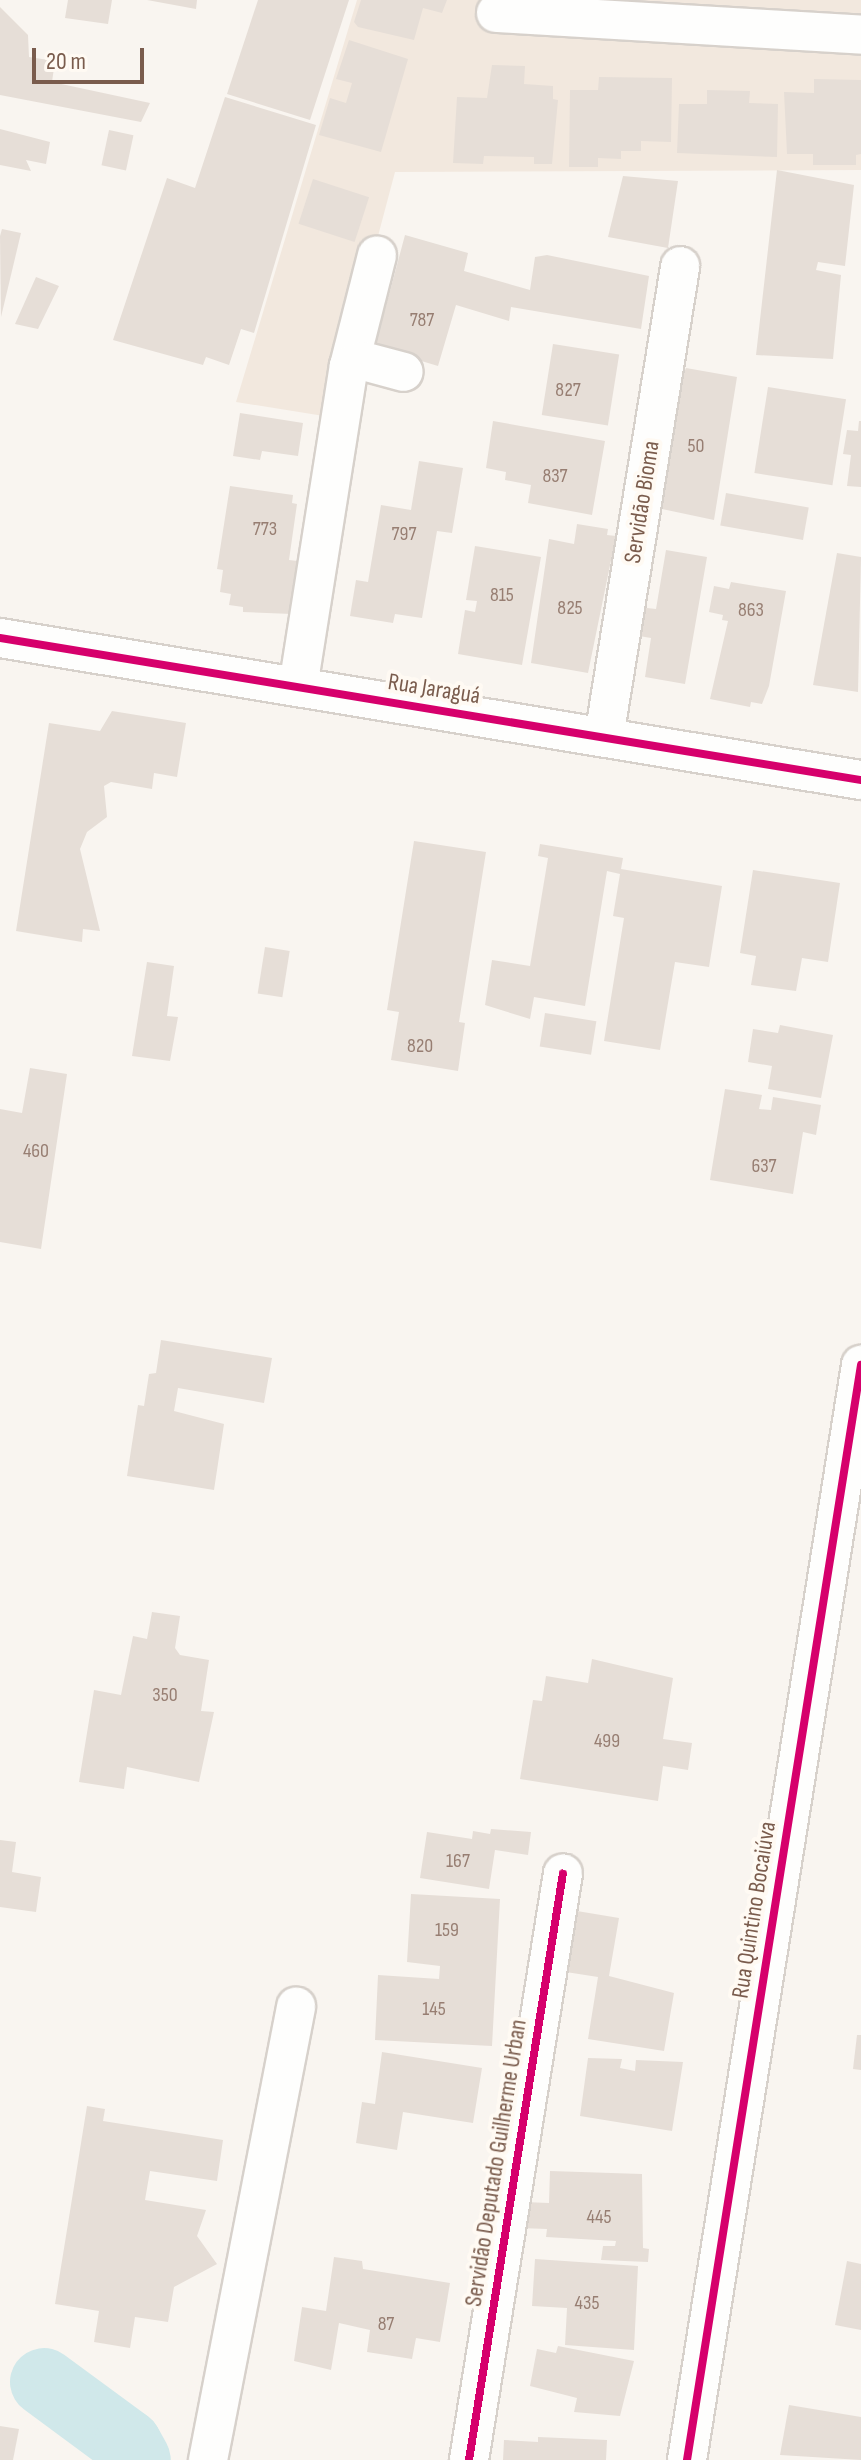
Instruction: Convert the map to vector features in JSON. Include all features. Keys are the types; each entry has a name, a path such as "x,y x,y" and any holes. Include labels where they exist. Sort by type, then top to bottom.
{"street":[{"path":"496,13 861,35"},
{"path":"298,687 349,366 377,255"},
{"name":"Servidão Bioma","path":"604,737 680,266"},
{"path":"349,366 363,361 404,372"},
{"name":"Rua Jaraguá","path":"0,638 861,780"},
{"name":"Rua Quintino Bocaiúva","path":"687,2460 861,1365"},
{"name":"Servidão Deputado Guilherme Urban","path":"469,2460 563,1873"},
{"path":"208,2460 296,2006"}],"shaded area":[{"path":"357,0 861,0 861,170 395,172 330,417 236,402"}],"building":[{"path":"68,0 112,0 108,24 65,18"},
{"path":"147,0 197,0 196,9"},
{"path":"258,0 349,0 310,120 227,94"},
{"path":"361,0 447,0 442,13 423,8 414,40 358,27 354,22"},
{"path":"0,7 28,35 29,57 55,61 52,82 150,103 141,122 0,95"},
{"path":"349,40 408,59 381,152 319,135 330,98 346,103 352,83 336,79"},
{"path":"492,65 525,66 524,84 553,86 553,99 558,100 552,164 534,164 534,157 484,156 483,164 453,163 457,97 487,98"},
{"path":"599,77 672,78 671,142 641,141 641,151 621,151 621,159 598,158 598,167 569,167 570,90 598,90"},
{"path":"814,79 861,80 861,154 856,155 856,165 813,165 813,154 787,154 784,92 814,93"},
{"path":"707,90 750,91 749,103 778,104 777,157 677,153 679,104 707,104"},
{"path":"225,97 316,125 254,333 241,329 229,365 206,357 203,365 113,340 167,178 195,188"},
{"path":"0,129 50,142 46,164 26,160 31,171 0,165"},
{"path":"109,130 133,135 126,170 102,165"},
{"path":"777,170 854,185 845,266 818,262 816,270 841,275 833,359 756,355"},
{"path":"623,176 678,181 668,248 608,237"},
{"path":"313,179 369,197 355,242 298,224"},
{"path":"2,229 21,233 1,317 0,236"},
{"path":"405,235 468,253 464,271 530,290 535,257 547,255 649,276 641,329 511,307 509,321 456,305 438,366 375,347"},
{"path":"36,277 59,286 38,329 15,324"},
{"path":"553,344 619,354 608,426 542,415"},
{"path":"686,368 737,377 714,520 662,509 678,386"},
{"path":"768,387 846,399 832,485 754,473"},
{"path":"240,413 303,423 298,456 262,451 260,460 233,456"},
{"path":"493,421 605,441 592,515 528,503 531,485 505,480 506,472 486,468"},
{"path":"859,421 861,487 847,486 851,455 843,454 847,430 858,431"},
{"path":"419,461 463,468 452,533 437,531 422,618 395,614 393,623 350,616 356,580 368,582 381,505 411,510"},
{"path":"230,486 293,495 292,503 297,504 289,560 306,562 292,614 243,612 243,607 229,605 231,594 220,592 223,570 217,569"},
{"path":"726,493 809,508 803,540 720,525"},
{"path":"577,524 608,529 607,535 616,536 588,673 531,663 549,539 574,544"},
{"path":"475,546 541,557 522,665 458,654 465,610 475,612 477,601 466,600"},
{"path":"666,550 707,557 685,684 645,677 651,638 633,635 638,607 656,609"},
{"path":"837,553 861,557 858,692 813,685"},
{"path":"731,582 786,591 769,686 762,704 751,702 750,707 710,699 728,621 722,620 723,615 709,612 714,586 729,589"},
{"path":"112,711 186,723 177,777 154,773 152,789 111,782 104,786 107,817 87,832 80,849 100,931 83,929 82,942 16,931 49,723 100,731"},
{"path":"414,841 486,852 459,1022 465,1023 458,1071 391,1060 399,1012 387,1010"},
{"path":"540,844 623,858 621,869 722,886 709,967 675,962 660,1050 604,1041 624,918 613,916 620,874 607,871 585,1006 534,997 530,1019 485,1005 492,960 530,966 548,858 538,856"},
{"path":"753,870 840,883 828,962 802,958 796,991 751,985 756,956 740,953"},
{"path":"265,947 290,951 282,997 258,993"},
{"path":"147,962 174,966 167,1016 178,1017 170,1061 132,1056"},
{"path":"545,1013 596,1021 591,1055 540,1047"},
{"path":"780,1025 833,1035 821,1098 768,1089 772,1066 748,1062 753,1029 778,1033"},
{"path":"30,1068 67,1074 41,1249 0,1242 0,1109 22,1113"},
{"path":"725,1089 762,1095 759,1109 771,1110 773,1097 821,1105 816,1135 803,1132 793,1194 710,1180"},
{"path":"161,1340 272,1358 264,1403 178,1388 174,1411 224,1424 214,1490 127,1476 138,1405 144,1406 149,1374 156,1373"},
{"path":"152,1612 180,1616 175,1648 180,1655 209,1660 201,1711 214,1712 199,1782 127,1767 124,1789 79,1782 94,1690 121,1695 133,1636 147,1639"},
{"path":"592,1659 673,1678 663,1739 692,1743 688,1770 663,1766 658,1801 520,1779 533,1700 542,1701 546,1676 588,1683"},
{"path":"491,1829 531,1832 528,1855 495,1850 489,1889 420,1878 427,1832 472,1839 473,1831 490,1834"},
{"path":"0,1840 16,1842 12,1872 41,1877 36,1912 0,1907"},
{"path":"411,1894 500,1899 492,2046 375,2040 378,1975 439,1979 440,1966 407,1962"},
{"path":"577,1911 619,1918 609,1976 674,1993 664,2051 588,2039 598,1977 566,1972"},
{"path":"857,2035 861,2035 861,2070 853,2069"},
{"path":"382,2052 482,2068 473,2123 403,2112 397,2150 356,2143 362,2102 375,2104"},
{"path":"588,2058 622,2059 620,2068 635,2071 636,2060 683,2062 672,2131 580,2116"},
{"path":"87,2106 105,2109 103,2121 223,2140 217,2181 150,2171 145,2200 206,2210 197,2236 217,2264 174,2287 168,2322 135,2317 130,2348 94,2342 99,2311 55,2304"},
{"path":"550,2171 642,2174 643,2248 649,2249 648,2262 601,2260 603,2246 615,2246 616,2241 546,2237 547,2229 520,2228 524,2202 549,2203"},
{"path":"334,2257 362,2261 363,2269 450,2283 440,2342 416,2338 412,2359 367,2352 370,2330 339,2323 331,2370 294,2361 302,2307 326,2311"},
{"path":"535,2259 638,2266 634,2350 565,2345 567,2308 532,2306"},
{"path":"847,2261 861,2264 861,2330 835,2325"},
{"path":"558,2346 634,2361 620,2416 574,2412 577,2398 530,2386 537,2349 556,2353"},
{"path":"789,2405 861,2417 861,2460 780,2455"},
{"path":"0,2426 19,2429 13,2460 0,2460"},
{"path":"538,2437 607,2440 606,2460 503,2460 504,2440 538,2442"}],"waterway":[{"path":"44,2382 128,2444 137,2460"}],"cycle path":[{"path":"0,638 861,780"},
{"path":"687,2460 861,1365"},
{"path":"469,2460 563,1873"}]}
